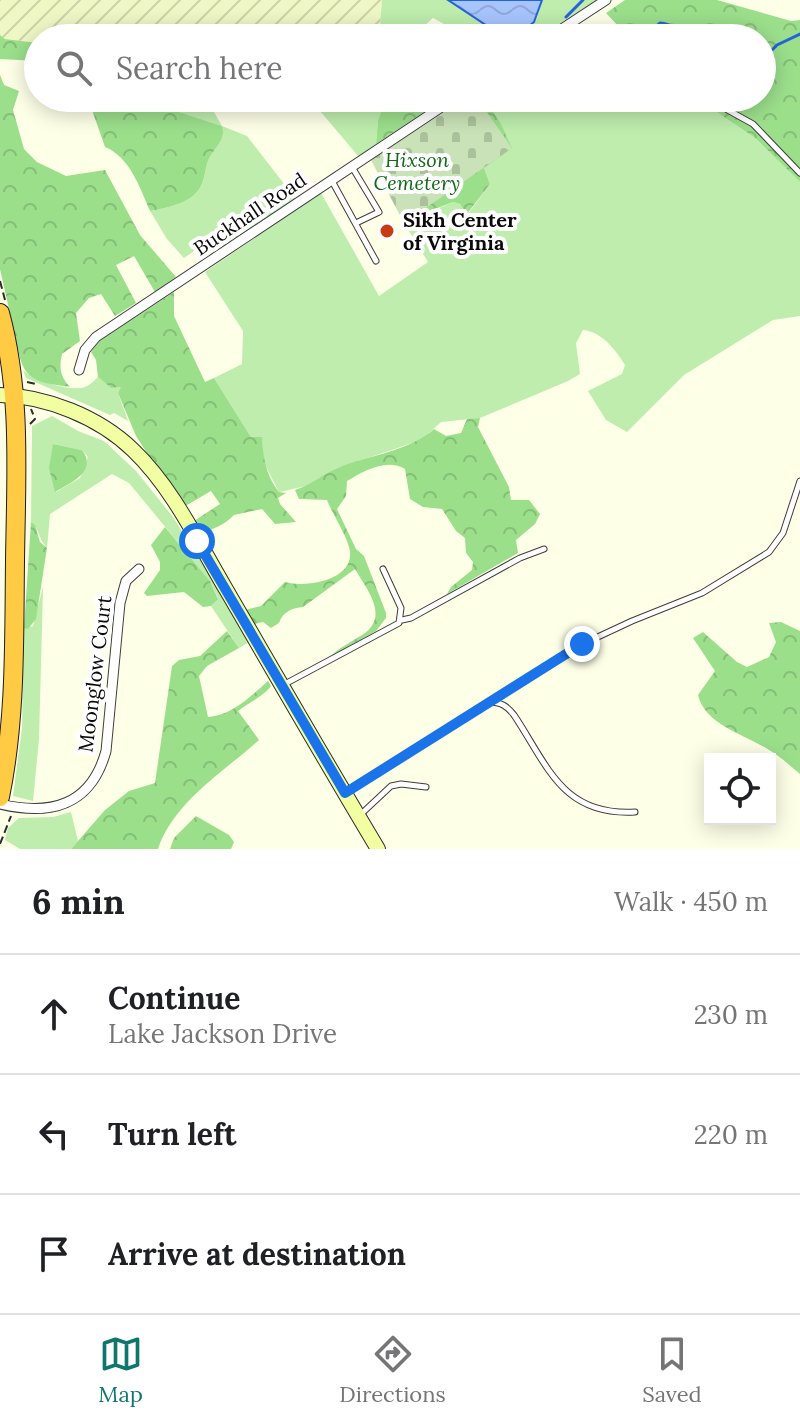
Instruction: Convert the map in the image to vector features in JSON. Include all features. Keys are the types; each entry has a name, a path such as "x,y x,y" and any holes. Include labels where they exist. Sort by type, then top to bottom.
{"highway":[{"path":"0,313 14,391 13,681 10,741 0,797"}],"street":[{"path":"571,24 606,0"},
{"name":"Buckhall Road","path":"79,370 85,350 96,337 434,112"},
{"path":"14,391 77,414 135,451 187,523 378,849"},
{"name":"Moonglow Court","path":"0,804 34,810 62,805 83,792 98,774 106,751 120,603 126,581 139,569"}],"lane":[{"path":"731,112 753,124 800,173"},
{"path":"352,167 379,212 356,223"},
{"path":"332,180 376,261"},
{"path":"345,793 572,649 702,593 769,552 783,533 800,481"},
{"path":"401,620 411,618 520,558 544,549"},
{"path":"282,686 395,628 401,620 401,608 383,569"},
{"path":"489,702 509,708 549,773 569,794 609,812 635,812"},
{"path":"358,817 391,786 426,787"}],"path":[{"path":"14,391 36,384"},
{"path":"35,419 39,416"},
{"path":"0,844 5,827 12,818 10,816"}],"green space":[{"path":"0,0 382,0 380,24 24,24 24,41 5,39 0,35"},
{"path":"382,0 448,0 484,24 444,24 433,18 426,24 380,24"},
{"path":"542,0 597,0 558,24 529,24 537,18"},
{"path":"625,0 717,0 791,21 800,20 800,182 755,138 717,112 776,112 776,24 616,24 606,13"},
{"path":"0,35 5,39 24,41 24,60 0,59"},
{"path":"0,75 4,85 19,91 13,110 24,149 37,162 66,176 105,170 140,235 176,277 155,292 134,256 116,265 136,303 115,316 101,294 89,298 76,313 80,341 62,354 61,364 62,375 70,387 39,381 23,367 0,269"},
{"path":"93,112 179,112 222,126 223,131 197,192 179,204 150,211 128,166 105,147"},
{"path":"179,112 214,112 222,126"},
{"path":"321,112 381,112 376,144 359,157"},
{"path":"381,112 424,112 376,144"},
{"name":"Hixson Cemetery","path":"445,112 487,112 512,148 404,223 371,160"},
{"path":"468,112 493,112 512,148 484,168 490,184 467,214 460,204 453,202 409,219"},
{"path":"493,112 717,112 755,138 800,182 800,316 773,320 684,375 627,432 606,420 588,391 622,374 625,365 602,338 583,330 576,343 580,374 568,381 480,418 441,422 421,440 335,469 311,485 279,492 263,461 262,438 251,437 214,378 242,364 243,331 205,272 321,193 379,296 428,262 404,223 453,202 460,204 468,214 490,184 484,168 500,122"},
{"path":"222,126 247,136 295,198 227,245 201,246 184,258 167,239 150,211 179,204 197,192 208,161 221,140"},
{"path":"174,292 174,316 205,382 214,378 251,437 262,437 268,473 279,492 286,493 278,498 280,504 296,522 275,524 262,509 234,515 217,527 197,533 191,523 220,504 211,491 182,508 136,436 118,393 121,387 111,388 98,377 96,360 91,352 99,341"},
{"path":"23,370 42,381 67,388 84,387 98,377 111,388 122,387 118,393 128,421 26,378"},
{"path":"52,416 104,441 136,471 173,517 251,641 239,648 211,606 218,598 210,581 129,483 112,474 50,514 47,548 31,522 32,426","holes":["53,444 82,450 88,457 80,478 56,492"]},
{"path":"480,418 478,427 509,487 511,500 529,500 540,514 535,524 516,540 518,553 447,594 472,570 473,562 466,553 465,538 456,531 442,509 423,507 410,499 405,469 383,465 347,481 346,496 337,509 356,549 364,556 386,613 386,618 376,631 330,657 362,635 375,620 374,604 355,569 303,607 286,613 271,628 263,622 254,624 245,610 261,606 285,582 304,584 326,580 344,570 349,562 349,547 327,500 299,499 295,490 340,467 413,443 434,429 446,436 461,433 467,419"},
{"path":"53,444 82,450 87,464 80,476 55,492 49,468"},
{"path":"31,522 35,525 40,542 47,548 36,619 28,629 24,628"},
{"path":"165,527 210,581 218,599 211,606 203,607 184,592 147,596 144,593 160,570 160,562 151,545"},
{"path":"43,587 39,739 33,801 13,796 22,728 24,628 33,626"},
{"path":"781,622 800,631 800,774 776,753 717,722 702,705 698,695 715,671 693,638 703,632 747,667 769,657 776,642 769,623"},
{"path":"227,631 239,648 207,666 199,676 208,717 233,709 268,681 271,686 268,690 238,711 259,740 187,803 165,832 158,849 71,849 105,810 129,791 155,783 172,666 179,660 200,656"},
{"path":"71,812 78,841 71,849 20,849 5,840 8,828 19,818 53,817"},
{"path":"196,816 229,835 234,842 231,849 170,849 174,838"}],"water":[{"path":"448,0 542,0 532,24 484,24"}],"waterway":[{"path":"566,17 583,0"},
{"path":"659,24 667,24"},
{"path":"776,46 800,34"}],"place":[{"name":"Sikh Center of Virginia","path":"387,231"}],"route":[{"path":"197,541 345,793 582,644"}]}
